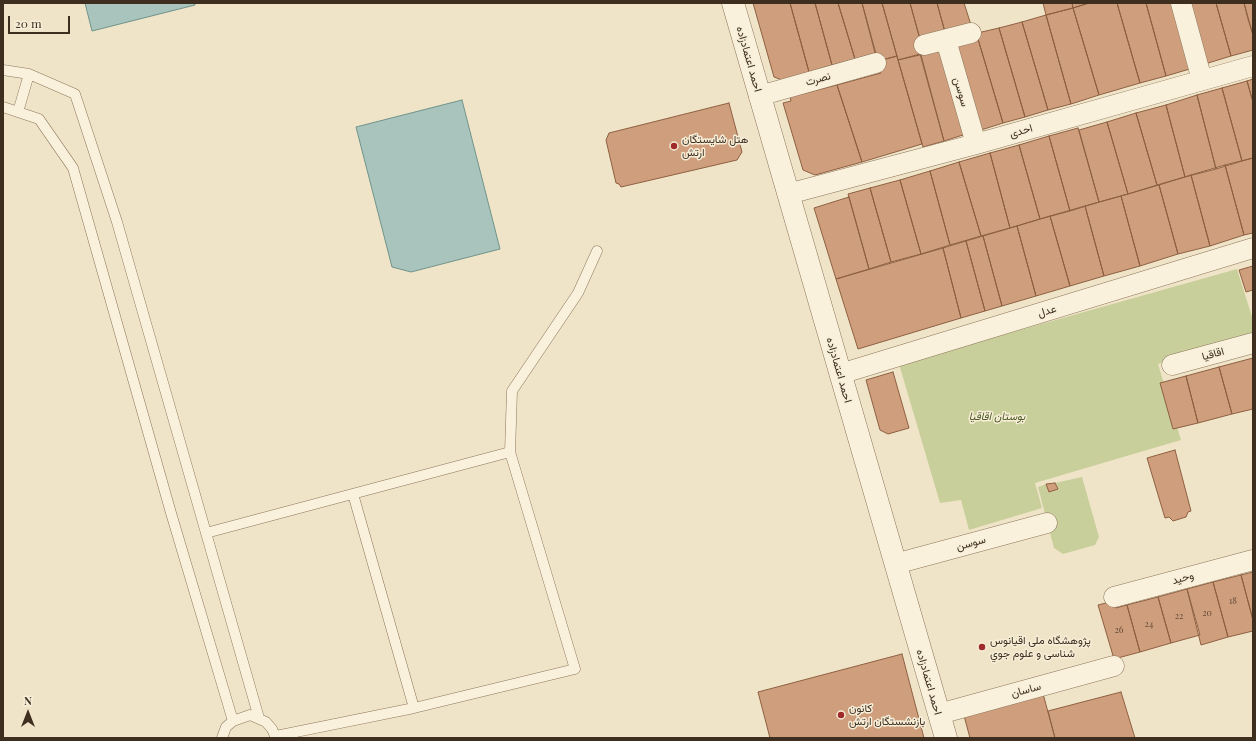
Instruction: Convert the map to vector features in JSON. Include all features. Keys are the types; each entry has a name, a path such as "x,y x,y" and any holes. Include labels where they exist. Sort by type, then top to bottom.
{"street":[{"name":"احمد اعتمادزاده","path":"733,3 946,738"},
{"path":"1181,3 1202,80"},
{"path":"924,45 970,33"},
{"name":"سوسن","path":"946,40 976,144"},
{"name":"نصرت","path":"759,96 876,63"},
{"name":"احدی","path":"788,194 976,144 1253,66"},
{"name":"عدل","path":"840,374 1253,248"},
{"name":"اقاقیا","path":"1172,366 1253,343"},
{"name":"سوسن","path":"895,564 1047,523"},
{"name":"وحید","path":"1114,597 1253,560"},
{"name":"ساسان","path":"939,714 1114,666"}],"lane":[{"path":"3,70 29,74 75,94 117,222 259,718"},
{"path":"18,112 29,74"},
{"path":"3,107 39,119 73,168 171,513 233,721"},
{"path":"222,738 226,727 233,721 250,715 259,718 272,728 276,737 414,708 575,669 510,452 512,391 578,293 597,251"},
{"path":"206,533 510,452"},
{"path":"353,494 414,708"}],"green space":[{"name":"بوستان اقاقیا","path":"1237,269 1253,320 1253,336 1158,364 1181,440 1035,483 1042,508 969,530 961,500 940,503 899,364"},
{"path":"1082,477 1099,537 1095,545 1063,554 1054,548 1038,487 1046,484 1050,492 1058,489 1055,483"}],"water":[{"path":"85,3 195,3 195,5 92,31"},
{"path":"462,100 500,249 411,272 392,267 356,127"}],"building":[{"path":"753,3 790,3 809,72 782,80 774,77"},
{"path":"790,3 815,3 832,65 809,72"},
{"path":"815,3 838,3 855,59 832,65"},
{"path":"838,3 862,3 875,53 855,59"},
{"path":"862,3 882,3 897,56 878,61"},
{"path":"882,3 910,3 924,54 898,60"},
{"path":"910,3 937,3 945,32 920,39"},
{"path":"937,3 964,3 971,25 945,32"},
{"path":"1043,3 1072,3 1073,8 1046,15"},
{"path":"1072,3 1089,3 1073,8"},
{"path":"1089,3 1117,3 1140,83 1099,95 1073,8"},
{"path":"1117,3 1146,3 1166,76 1140,83"},
{"path":"1146,3 1175,3 1193,68 1166,76"},
{"path":"1188,3 1216,3 1231,56 1205,64"},
{"path":"1216,3 1244,3 1253,35 1253,50 1231,56"},
{"path":"1244,3 1253,3 1253,35 1248,19"},
{"path":"1073,8 1099,95 1071,104 1046,15"},
{"path":"1046,15 1071,104 1048,110 1022,22"},
{"path":"1022,22 1048,110 1025,117 999,28"},
{"path":"999,28 1025,117 1003,123 978,39 973,34"},
{"path":"978,39 1003,123 981,130 956,45"},
{"path":"942,49 966,134 944,141 921,55"},
{"path":"920,54 944,141 923,147 898,60"},
{"path":"897,56 922,144 862,162 837,85 881,73 878,61"},
{"path":"1253,79 1253,102 1247,81"},
{"path":"1247,81 1253,102 1253,158 1242,161 1222,88"},
{"path":"837,85 862,162 815,175 803,170 783,103 791,101 790,97"},
{"path":"1222,88 1242,161 1216,169 1197,95"},
{"path":"1197,95 1216,169 1185,177 1166,105"},
{"name":"هتل شایستگان ارتش","path":"729,103 742,152 737,160 621,187 616,183 606,140 609,133"},
{"path":"1166,105 1185,177 1157,185 1136,113"},
{"path":"1136,113 1157,185 1128,194 1107,122"},
{"path":"1107,122 1128,194 1099,202 1079,130"},
{"path":"1078,128 1099,202 1070,211 1049,136"},
{"path":"1049,136 1070,211 1040,219 1019,145"},
{"path":"1019,145 1040,219 1010,228 990,153"},
{"path":"990,153 1010,228 981,236 959,162"},
{"path":"1253,158 1253,233 1244,235 1225,165"},
{"path":"959,162 981,236 950,245 930,171"},
{"path":"1225,165 1244,235 1210,246 1191,175"},
{"path":"930,171 950,245 921,254 900,180"},
{"path":"1191,175 1210,246 1178,254 1159,185"},
{"path":"900,180 921,254 891,262 870,188"},
{"path":"1159,185 1178,254 1140,266 1121,196"},
{"path":"870,188 891,262 869,269 848,194"},
{"path":"1121,196 1140,266 1104,276 1085,206"},
{"path":"849,197 869,269 836,279 814,208"},
{"path":"1085,206 1104,276 1070,286 1050,216"},
{"path":"1050,216 1070,286 1036,296 1017,226"},
{"path":"1017,226 1036,296 1002,306 983,236"},
{"path":"983,236 1002,306 985,311 966,241"},
{"path":"966,241 985,311 961,318 943,248"},
{"path":"943,248 961,318 858,349 836,279"},
{"path":"1253,266 1253,290 1246,292 1239,270"},
{"path":"1253,358 1253,409 1232,414 1219,367"},
{"path":"1219,367 1232,414 1198,423 1186,376"},
{"path":"893,372 909,428 888,434 880,430 866,380"},
{"path":"1186,376 1198,423 1173,429 1160,383"},
{"path":"1175,450 1191,511 1188,512 1186,517 1173,521 1169,517 1165,518 1147,458"},
{"path":"1055,483 1058,489 1049,492 1046,484"},
{"path":"1253,572 1253,620 1241,575"},
{"path":"1241,575 1253,620 1253,631 1228,637 1213,582"},
{"path":"1213,582 1228,637 1201,645 1187,589"},
{"path":"1187,589 1200,635 1171,643 1158,597"},
{"path":"1158,597 1171,643 1140,652 1127,605"},
{"path":"1114,601 1116,608 1127,605 1140,652 1114,659 1098,605"},
{"name":"کانون بازنشستگان ارتش","path":"902,654 924,738 770,738 758,692"},
{"path":"1042,690 1055,738 970,738 963,712"},
{"path":"1121,692 1135,738 1055,738 1048,711"}],"place":[{"name":"هتل شایستگان ارتش","path":"674,146"},
{"name":"پژوهشگاه ملی اقیانوس شناسی و علوم جوي","path":"982,647"},
{"name":"کانون بازنشستگان ارتش","path":"841,715"}]}
